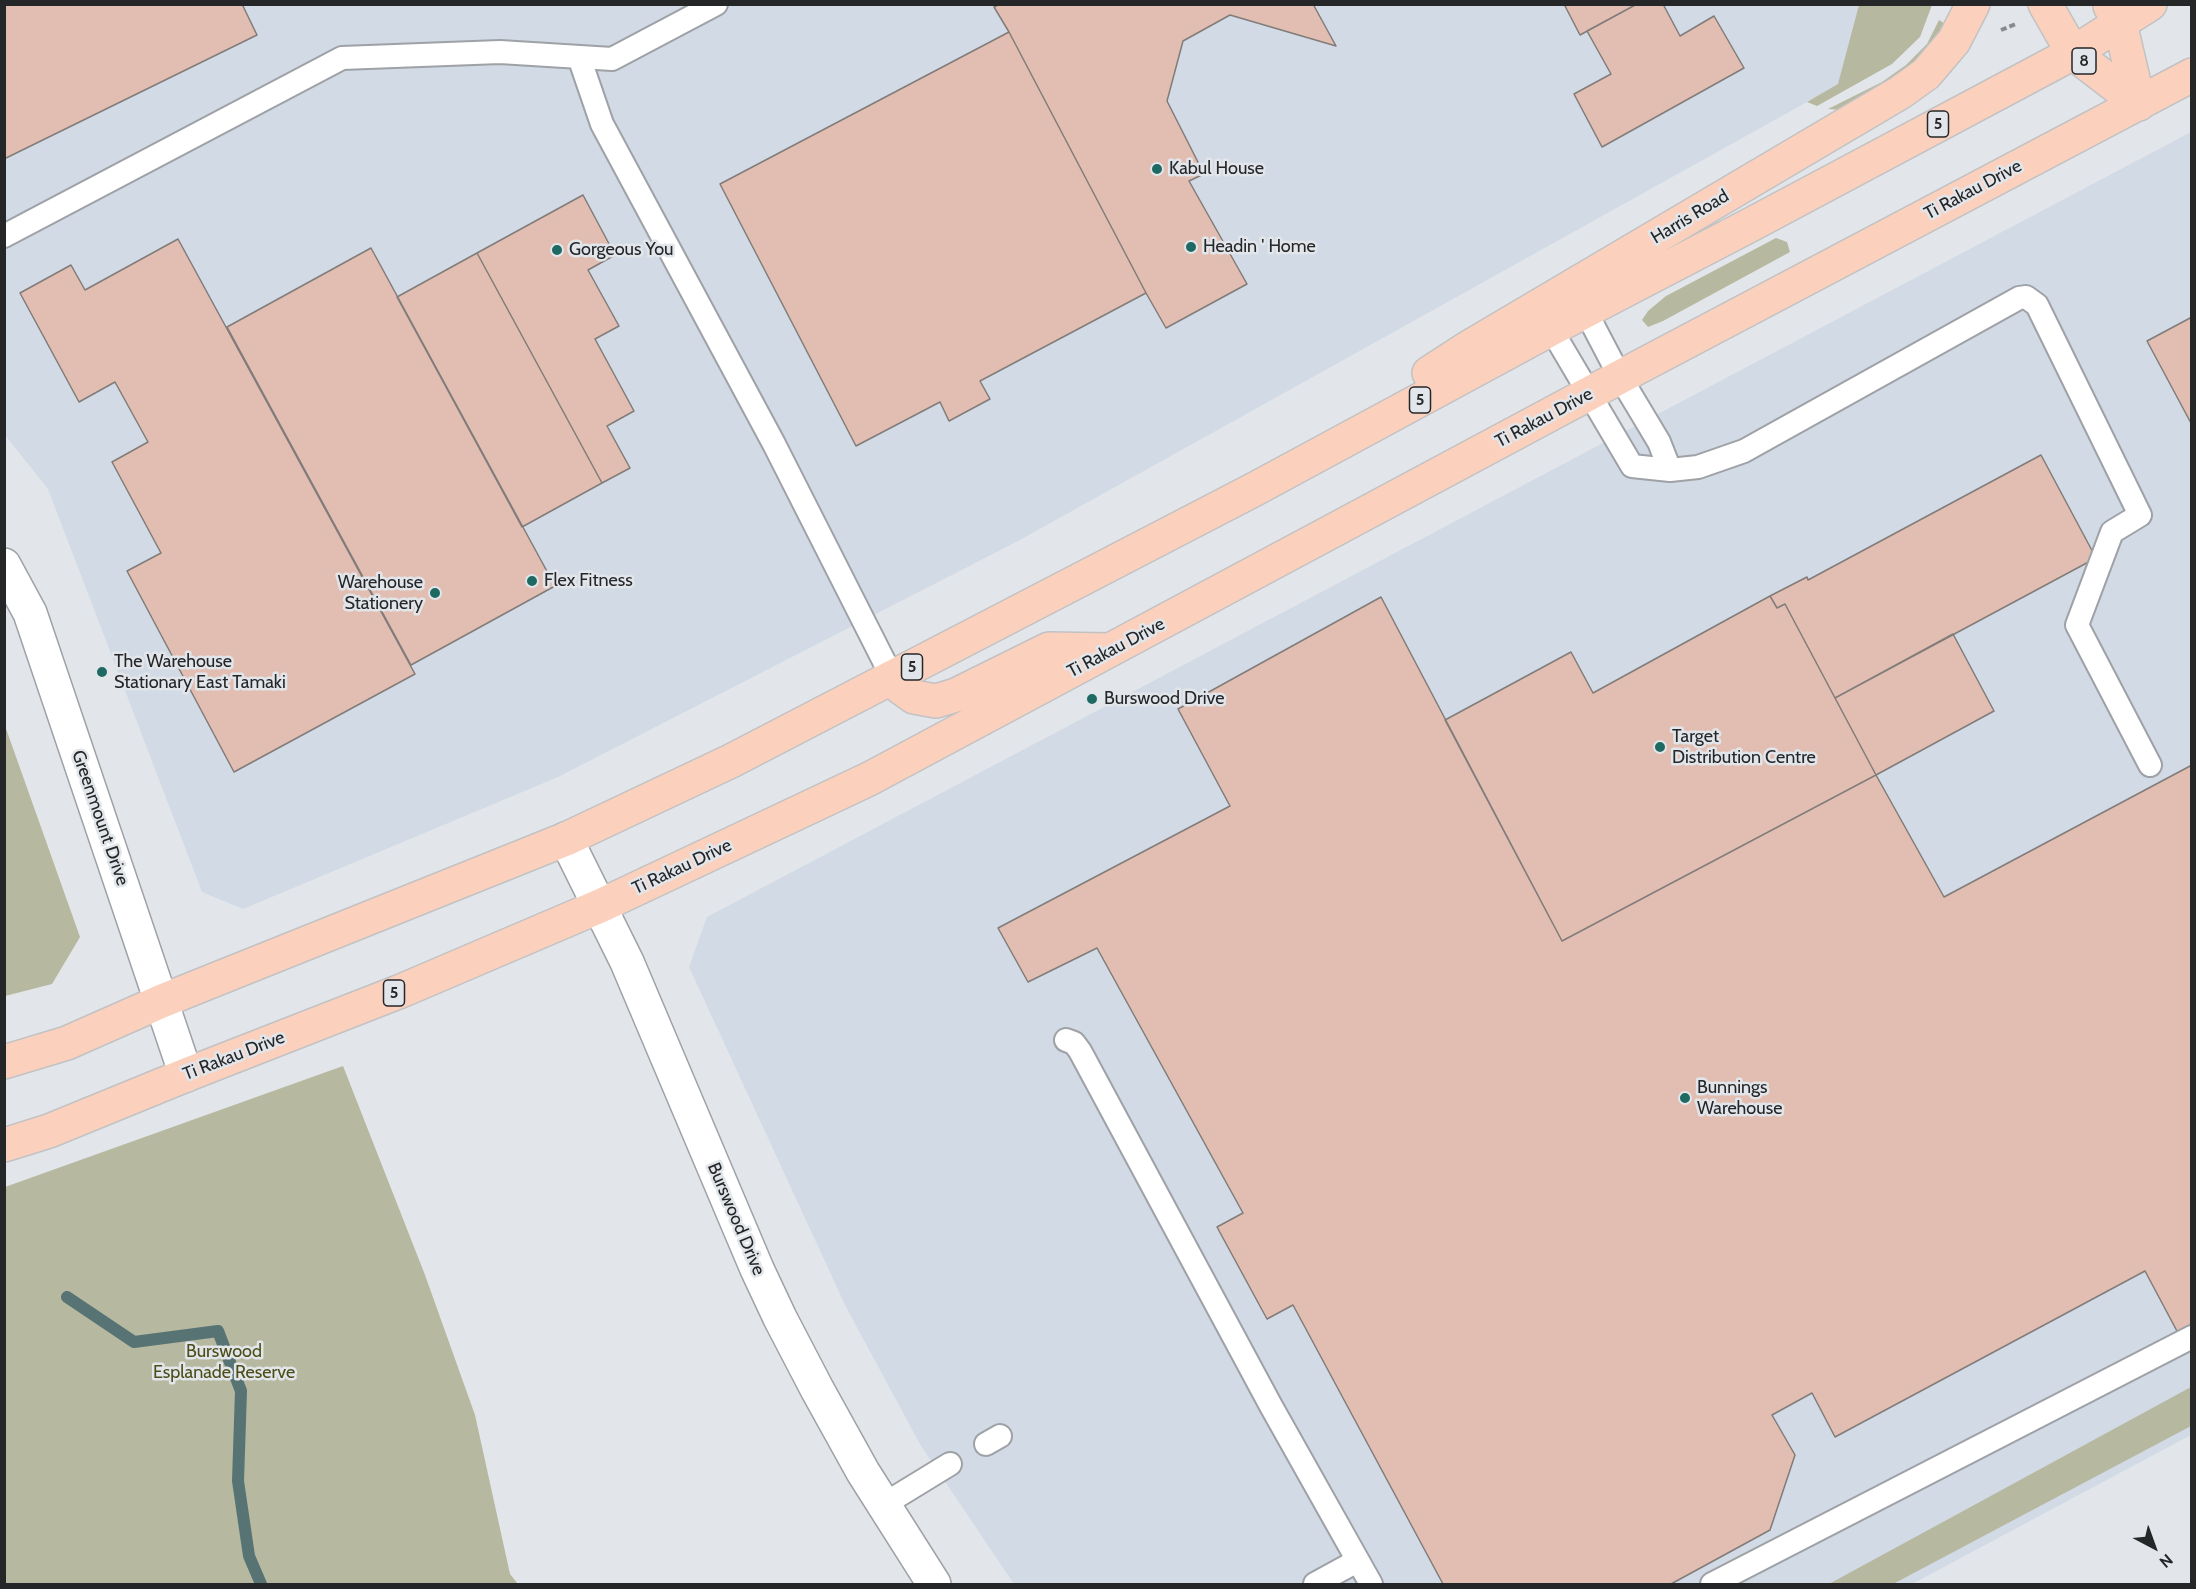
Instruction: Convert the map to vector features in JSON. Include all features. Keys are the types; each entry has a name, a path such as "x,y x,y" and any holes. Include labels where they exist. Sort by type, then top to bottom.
{"main road":[{"name":"Harris Road","path":"1393,415 1408,392 1422,378 1466,349 1901,92 1926,74 1954,41 1973,4"},
{"name":"8","path":"2045,4 2073,53 2139,104"},
{"path":"2139,104 2115,14 2151,4"},
{"name":"5","path":"4,1062 67,1043 162,1001 566,839 731,761 1393,415 2073,53 2115,14"},
{"name":"Ti Rakau Drive","path":"4,1145 49,1131 401,991 600,906 869,779 1620,377 2192,75"},
{"path":"892,676 900,687 914,697 936,701 956,695 1049,649 1112,650"}],"street":[{"name":"Greenmount Drive","path":"4,565 30,613 186,1075"},
{"name":"Burswood Drive","path":"566,839 627,962 757,1269 817,1389 883,1505 934,1584"}],"lane":[{"path":"4,236 342,58 500,52 612,59 716,4"},
{"path":"579,57 602,124 774,444 892,676"},
{"path":"1551,329 1632,466 1670,470 1698,467 1744,451 2019,298 2026,297 2037,305 2140,514 2112,532 2077,625 2150,765"},
{"path":"1586,312 1620,377 1659,442 1670,470"},
{"path":"1066,1040 1074,1043 1080,1051 1371,1584"},
{"path":"1712,1584 2192,1337"},
{"path":"883,1505 950,1464"},
{"path":"1315,1584 1357,1561"}],"shaded area":[{"path":"5,5 1865,5 1838,85 1018,541 558,777 243,909 202,892 48,489 5,435"},
{"path":"2191,132 2191,1435 1912,1584 1014,1584 921,1446 846,1307 689,967 707,917"}],"green space":[{"path":"1859,5 1932,5 1920,37 1892,64 1817,106 1807,102 1838,84"},
{"path":"1939,20 1947,25 1917,65 1842,110 1828,109 1882,82 1906,65 1927,44"},
{"path":"1776,238 1787,242 1790,252 1663,321 1648,327 1642,320 1648,311 1666,296"},
{"path":"4,723 80,937 52,984 5,996"},
{"name":"Burswood Esplanade Reserve","path":"343,1066 425,1275 475,1415 510,1574 518,1584 5,1584 5,1187"},
{"path":"2191,1387 2191,1426 1893,1584 1829,1584"}],"building":[{"path":"4,4 242,4 257,35 4,159"},
{"path":"1000,4 1313,4 1336,46 1230,15 1183,41 1167,101 1204,174 1189,181 1247,284 1166,328 994,7"},
{"path":"1564,4 1637,4 1580,35"},
{"path":"1637,4 1663,4 1680,36 1714,16 1744,68 1602,147 1574,94 1611,74 1587,31"},
{"path":"1009,32 1146,293 980,381 990,399 949,421 940,402 856,446 720,184"},
{"path":"583,195 615,255 588,270 619,326 595,339 634,411 607,426 630,468 602,483 477,253"},
{"path":"178,239 415,674 234,772 127,571 161,553 112,462 148,442 115,382 79,402 20,293 71,265 85,290"},
{"path":"371,248 555,586 411,665 227,327"},
{"path":"477,253 602,483 522,527 397,297"},
{"path":"2192,317 2192,425 2147,341"},
{"path":"2041,455 2096,558 1835,698 1785,604 1777,608 1770,596 1807,577 1808,580"},
{"name":"Target Distribution Centre","path":"1770,596 1777,608 1785,604 1876,775 1562,941 1445,720 1571,652 1593,693"},
{"name":"Bunnings Warehouse","path":"1381,597 1562,941 1876,775 1944,897 2192,765 2192,1325 2178,1333 2145,1271 1835,1437 1812,1393 1772,1415 1795,1455 1770,1530 1671,1584 1443,1584 1293,1305 1267,1319 1217,1227 1243,1213 1097,948 1028,982 998,928 1230,806 1178,709"},
{"path":"1953,634 1994,711 1876,775 1835,698"}],"waterway":[{"path":"67,1297 134,1342 218,1331 241,1391 238,1481 249,1556 261,1584"}],"place":[{"name":"Kabul House","path":"1157,169"},
{"name":"Headin ' Home","path":"1191,247"},
{"name":"Gorgeous You","path":"557,250"},
{"name":"Flex Fitness","path":"532,581"},
{"name":"Warehouse Stationery","path":"435,593"},
{"name":"The Warehouse Stationary East Tamaki","path":"102,672"},
{"name":"Burswood Drive","path":"1092,699"},
{"name":"Target Distribution Centre","path":"1660,747"},
{"name":"Bunnings Warehouse","path":"1685,1098"}]}
